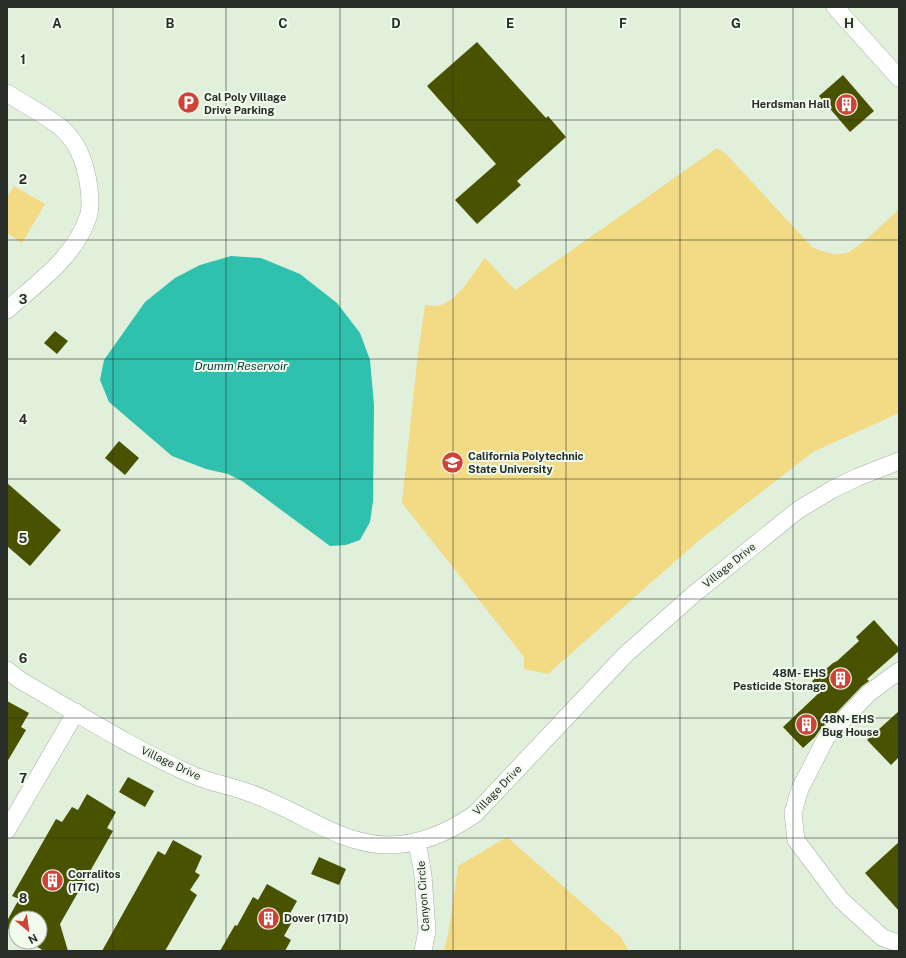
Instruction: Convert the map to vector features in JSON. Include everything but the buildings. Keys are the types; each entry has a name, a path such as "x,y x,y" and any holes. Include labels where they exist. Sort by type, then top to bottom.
{"street":[{"path":"835,7 899,78"},
{"path":"7,93 59,126 74,143 81,156 89,183 89,216 80,239 60,263 7,310"},
{"name":"Village Drive","path":"7,670 20,680 152,756 180,770 251,793 340,835 365,843 388,845 417,842 436,836 458,826 475,814 625,655 694,594 798,510 832,489 899,461"},
{"path":"898,673 869,693 826,738 800,789 793,813 796,840 841,900 884,938 899,943"},
{"path":"7,830 76,712"},
{"name":"Canyon Circle","path":"417,842 423,875 427,931 423,951"}],"shaded area":[{"name":"California Polytechnic State University","path":"7,7 899,7 899,951 7,951"},
{"path":"717,148 727,155 812,247 824,252 842,254 852,250 866,240 899,209 899,413 813,452 697,542 548,674 524,669 524,657 402,503 417,362 425,305 442,305 450,301 463,288 485,258 515,290"},
{"path":"14,186 45,204 22,243 7,233 7,197"},
{"path":"507,837 621,937 629,951 444,951 449,930 458,866"}],"water":[{"name":"Drumm Reservoir","path":"231,256 261,258 300,274 337,303 360,333 370,360 374,405 373,501 370,522 360,540 346,545 330,546 242,481 228,474 206,469 172,456 109,402 100,380 104,360 145,302 175,278 200,265"}],"place":[{"name":"Cal Poly Village Drive Parking","path":"188,103"},
{"name":"Herdsman Hall","path":"846,104"},
{"name":"California Polytechnic State University","path":"453,462"},
{"name":"48M- EHS Pesticide Storage","path":"841,679"},
{"name":"48N- EHS Bug House","path":"807,725"},
{"name":"Corralitos (171C)","path":"53,880"},
{"name":"Dover (171D)","path":"268,918"}]}
